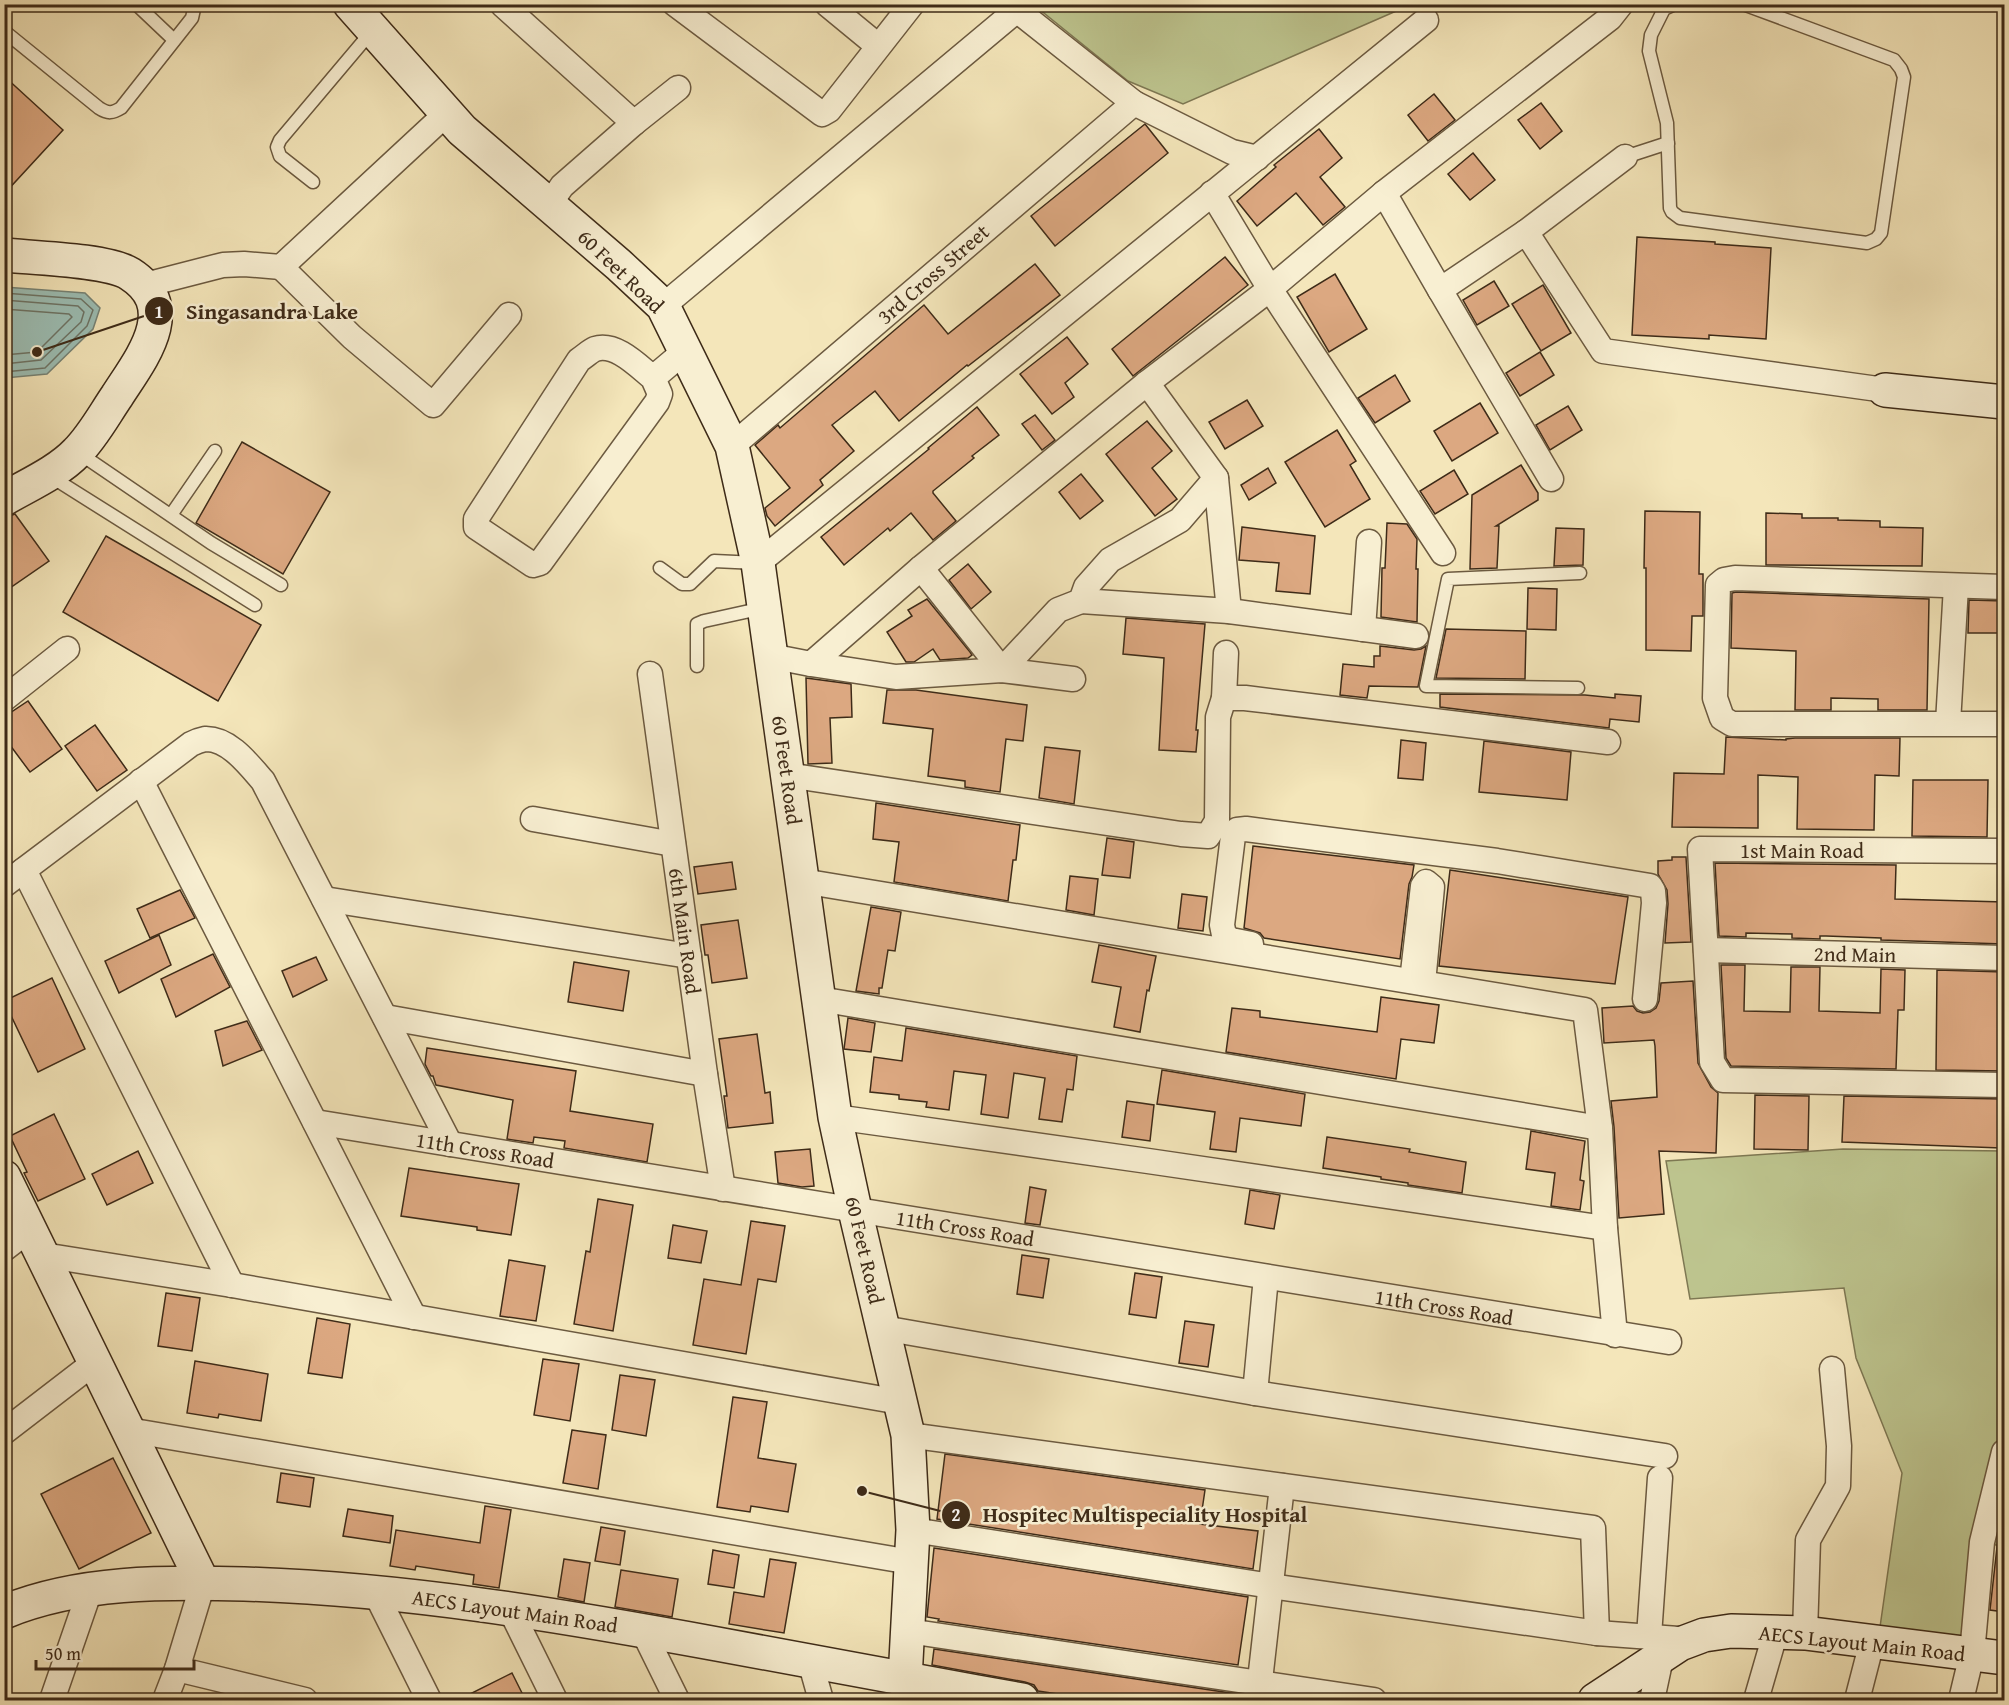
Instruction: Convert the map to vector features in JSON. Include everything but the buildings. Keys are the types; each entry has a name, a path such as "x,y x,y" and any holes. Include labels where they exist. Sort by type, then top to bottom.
{"street":[{"name":"60 Feet Road","path":"350,4 462,130 619,265 663,306 732,446 758,563 835,1117 908,1435 912,1546 905,1679"},
{"path":"675,4 822,114 829,110 912,4"},
{"path":"827,4 878,46"},
{"path":"811,664 921,568 1146,383 1270,289 1384,193 1610,18 1621,4"},
{"path":"503,5 634,123"},
{"path":"663,306 1013,8 1134,103 1232,152 1257,159"},
{"path":"758,563 1426,20"},
{"path":"549,205 562,186 678,88"},
{"name":"3rd Cross Street","path":"732,446 1134,103"},
{"path":"281,267 447,114"},
{"path":"1440,290 1526,232 1625,157"},
{"path":"1212,193 1445,566"},
{"path":"1384,193 1551,479"},
{"path":"1526,232 1604,351 1886,390 2004,402"},
{"path":"4,255 105,265 129,273 145,285 156,314 152,339 99,424 78,452 62,466 4,499"},
{"path":"145,285 223,265 281,267 352,337 434,405 509,315"},
{"path":"608,348 622,354 653,378 660,394 657,402 540,563 533,565 476,527 476,519 579,360 596,349 608,348"},
{"path":"653,378 685,351"},
{"path":"1146,383 1216,478 1229,611"},
{"path":"1081,601 1086,587 1110,560 1180,520 1216,478"},
{"path":"1363,629 1369,542"},
{"path":"921,568 1002,670"},
{"path":"2004,587 1735,578 1724,580 1718,585 1715,698 1722,718 1732,724 2004,724"},
{"path":"1948,723 1956,586"},
{"path":"1002,670 1058,610 1081,601 1229,611 1416,636"},
{"path":"4,699 67,649"},
{"path":"787,775 1208,836 1217,820 1218,717 1224,698 1226,652"},
{"path":"770,656 896,677 1002,670 1073,679"},
{"name":"6th Main Road","path":"650,674 723,1189"},
{"path":"1224,698 1245,698 1608,742"},
{"path":"4,885 191,744 204,739 227,747 249,765 263,781 450,1144"},
{"path":"141,781 414,1317"},
{"path":"533,819 674,844"},
{"path":"1615,1335 1605,1228 1600,1128 1585,1010 1418,972 1231,940 1224,935 1222,925 1233,836 1237,830 1246,829 1497,861 1650,886 1654,903 1645,999"},
{"name":"1st Main Road","path":"1706,950 1700,849 2004,851"},
{"path":"1418,972 1426,852"},
{"path":"24,870 232,1285"},
{"path":"802,881 1418,972"},
{"path":"324,898 689,956"},
{"path":"1706,950 1712,1062 1723,1080 2004,1084"},
{"name":"2nd Main","path":"1706,950 2004,957"},
{"path":"819,999 1600,1128"},
{"path":"385,1017 705,1074"},
{"path":"835,1117 1605,1228"},
{"name":"11th Cross Road","path":"315,1122 1669,1342"},
{"path":"4,1177 203,1583 165,1701"},
{"path":"4,1249 36,1242 232,1285 900,1402"},
{"path":"1255,1393 1266,1277"},
{"path":"883,1328 1662,1467 1652,1701"},
{"path":"4,1432 95,1362"},
{"path":"1756,1701 1791,1632 1808,1540 1839,1486 1839,1446 1832,1369"},
{"path":"128,1430 912,1546 1271,1586 1597,1633 1655,1647"},
{"path":"908,1435 1593,1528 1597,1633"},
{"path":"1961,1701 1972,1654 1982,1542 2004,1452"},
{"path":"1259,1692 1282,1486"},
{"name":"AECS Layout Main Road","path":"4,1612 48,1598 90,1590 153,1584 203,1583 375,1592 509,1607 1022,1701"},
{"path":"52,1701 90,1590"},
{"path":"375,1592 429,1701"},
{"path":"509,1607 555,1701"},
{"path":"643,1630 677,1701"},
{"path":"908,1631 1259,1692 1374,1701"},
{"name":"AECS Layout Main Road","path":"1595,1701 1655,1647 1680,1644 1704,1635 1731,1631 1791,1632 2004,1658"},
{"path":"1857,1701 1872,1642"},
{"path":"810,1661 820,1701"},
{"path":"177,1669 305,1701"}],"lane":[{"path":"136,4 174,40"},
{"path":"4,31 106,113 114,112 121,108 192,18 194,9 192,4"},
{"path":"1665,6 1651,35 1649,51 1667,123 1672,212 1680,218 1867,243 1876,239 1881,233 1904,77 1901,69 1894,60 1743,4"},
{"path":"313,182 280,156 276,147 373,30"},
{"path":"1625,157 1668,143"},
{"path":"171,515 215,451"},
{"path":"78,452 212,543 281,585"},
{"path":"47,474 255,605"},
{"path":"660,568 682,584 690,584 714,561 758,563"},
{"path":"1578,688 1426,686 1445,566 1580,573"},
{"path":"697,666 697,624 764,608"}],"green space":[{"path":"1034,5 1410,5 1183,104 1128,81"},
{"path":"1843,1149 2004,1151 2004,1547 1992,1544 1968,1638 1880,1627 1902,1473 1856,1358 1844,1288 1690,1299 1666,1161"}],"water":[{"path":"4,287 85,293 100,308 93,329 47,374 5,378"}],"place":[{"name":"Singasandra Lake","path":"37,352"},
{"name":"Hospitec Multispeciality Hospital","path":"862,1491"}]}
